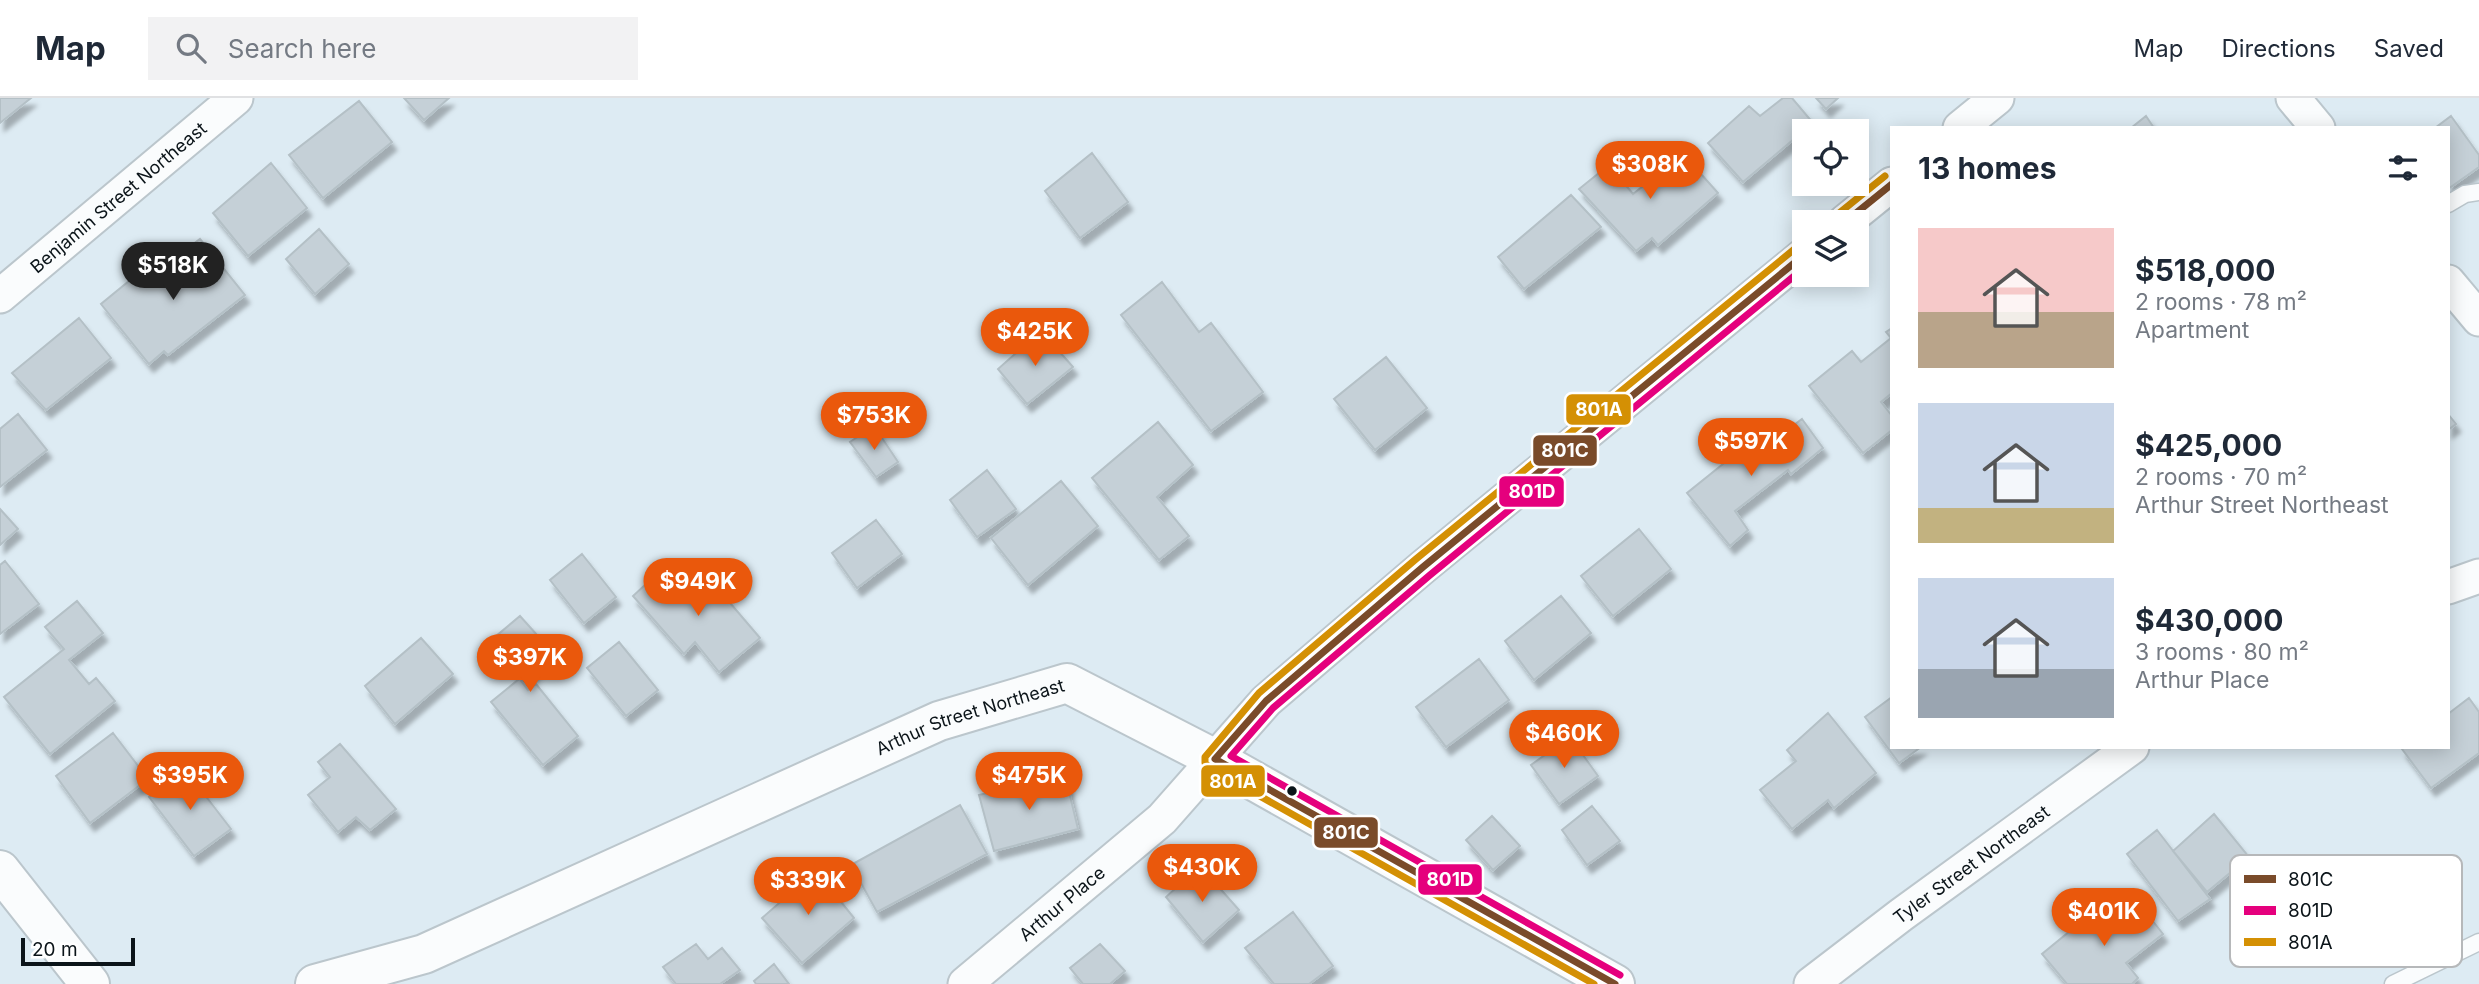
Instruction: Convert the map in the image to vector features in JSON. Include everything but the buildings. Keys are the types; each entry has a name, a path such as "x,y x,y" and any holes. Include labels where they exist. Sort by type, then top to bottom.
{"street":[{"name":"Benjamin Street Northeast","path":"0,296 236,98"},
{"path":"1962,126 1997,98"},
{"path":"2293,98 2316,126"},
{"path":"1860,210 1890,186"},
{"path":"1215,759 1266,701 1412,576 1792,265"},
{"path":"2450,284 2479,319"},
{"path":"2450,586 2479,576"},
{"name":"Arthur Street Northeast","path":"315,984 424,954 939,721 1067,683 1215,759 1615,984"},
{"name":"Tyler Street Northeast","path":"1811,984 2129,749"},
{"name":"Arthur Place","path":"965,984 1162,820 1215,759"},
{"path":"0,870 90,984"}],"lane":[{"path":"2450,203 2465,194 2479,192"},
{"path":"2462,950 2479,942"},
{"path":"2393,984 2428,967"}],"transit line":[{"name":"801A","path":"1843,210 1885,176"},
{"name":"801C","path":"1860,210 1890,186"},
{"name":"801A","path":"1594,984 1210,768 1205,763 1205,757 1259,693 1416,559 1792,251"},
{"name":"801C","path":"1615,984 1215,759 1266,701 1423,567 1792,265"},
{"name":"801D","path":"1620,975 1231,756 1273,708 1430,575 1792,278"}]}
